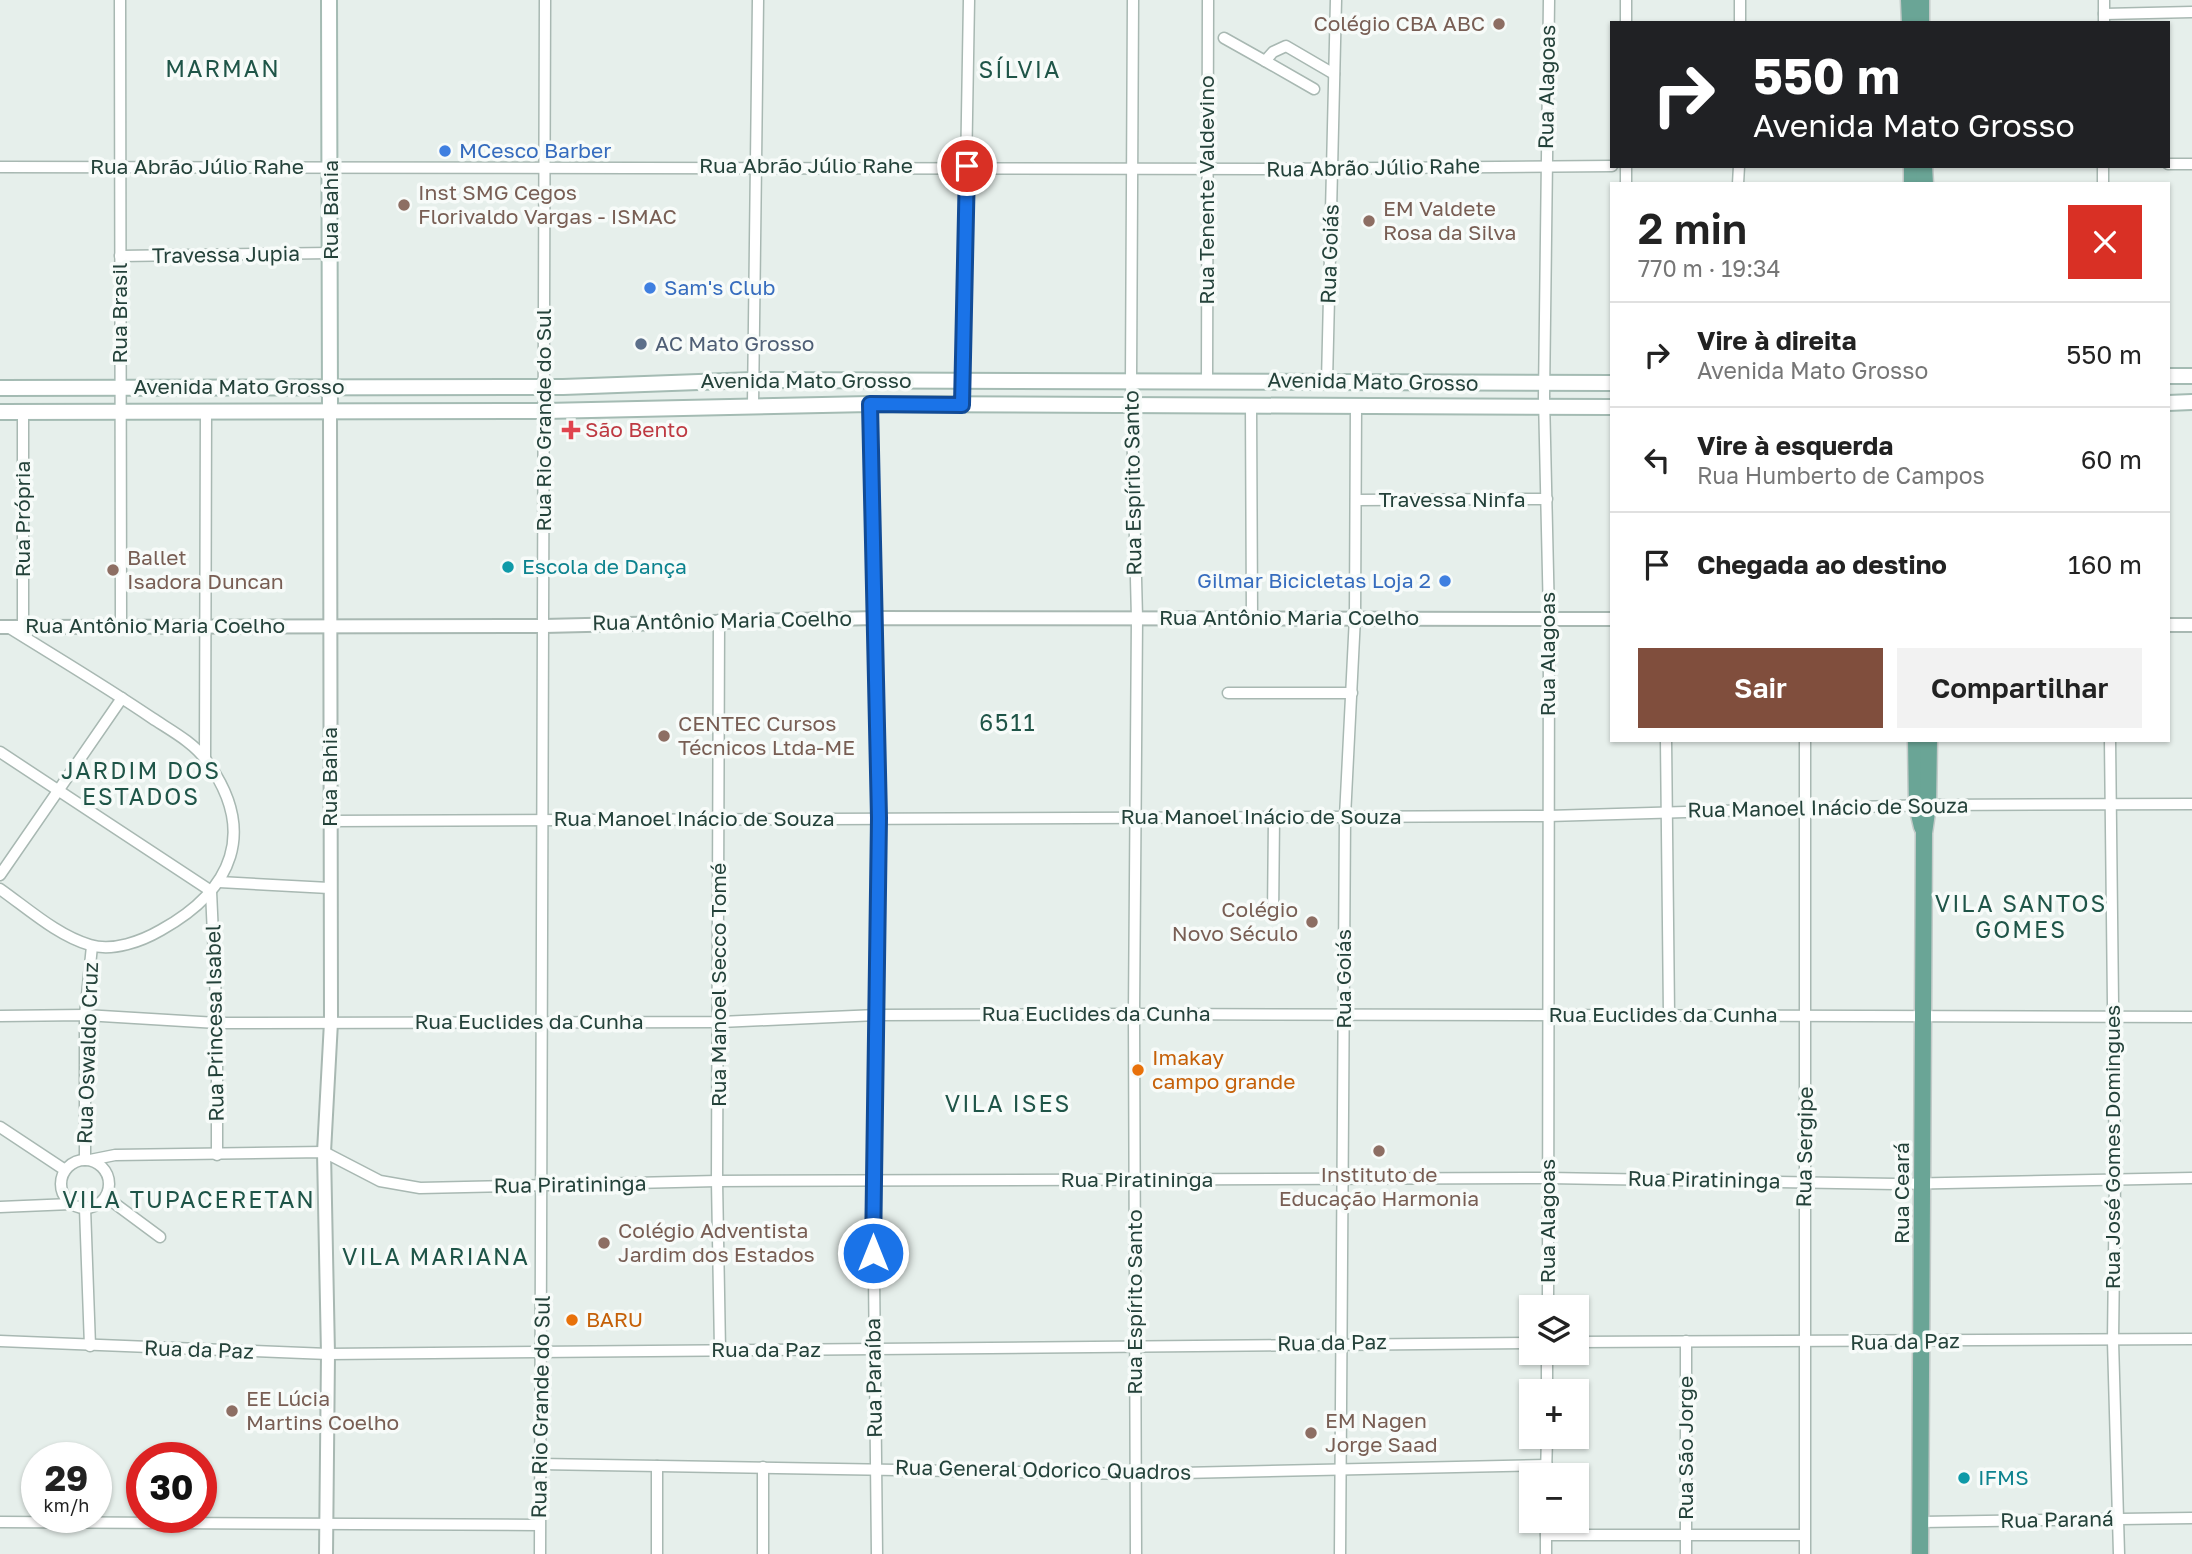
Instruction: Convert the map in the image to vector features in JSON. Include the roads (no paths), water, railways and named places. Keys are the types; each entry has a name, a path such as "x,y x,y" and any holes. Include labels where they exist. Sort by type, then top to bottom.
{"main road":[{"name":"Rua Bahia","path":"329,0 330,412"},
{"path":"1909,0 1910,21"},
{"path":"1921,0 1922,21"},
{"path":"2170,376 2192,376"},
{"name":"Avenida Mato Grosso","path":"0,388 545,387 753,380 1610,383"},
{"path":"1333,382 1349,405 1369,382"},
{"path":"2170,402 2192,402"},
{"name":"Avenida Mato Grosso","path":"0,412 545,411 870,404 1610,407"},
{"name":"Rua Ceará","path":"1916,742 1924,833 1920,1554"},
{"name":"Rua Ceará","path":"1922,806 1929,742"}],"street":[{"name":"Rua Brasil","path":"120,0 121,626"},
{"name":"Rua Rio Grande do Sul","path":"540,1554 545,0"},
{"path":"753,405 758,0"},
{"path":"962,405 969,0"},
{"name":"Rua Espírito Santo","path":"1133,0 1131,382 1137,618 1134,1014 1136,1554"},
{"name":"Rua Tenente Valdevino","path":"1207,380 1208,0"},
{"name":"Rua Goiás","path":"1333,382 1336,0"},
{"name":"Rua Alagoas","path":"1548,1295 1549,618 1544,384 1549,0"},
{"path":"1626,0 1626,21"},
{"path":"1740,0 1740,21"},
{"path":"2104,0 2104,18 2192,12"},
{"path":"2160,0 2160,13"},
{"path":"1224,38 1314,89"},
{"path":"1265,61 1273,52 1286,46 1334,74"},
{"path":"2170,164 2192,164"},
{"name":"Rua Abrão Júlio Rahe","path":"0,167 1610,166"},
{"name":"Travessa Jupia","path":"120,256 331,253"},
{"name":"Rua Paraíba","path":"870,404 879,818 873,1180 877,1554"},
{"path":"1251,405 1252,619"},
{"name":"Rua Goiás","path":"1340,1554 1345,817 1355,617 1356,500 1349,405"},
{"path":"205,758 206,410"},
{"name":"Rua Própria","path":"23,412 23,627"},
{"name":"Rua Bahia","path":"326,1554 328,1354 324,1152 331,1023 330,412"},
{"name":"Travessa Ninfa","path":"1356,500 1547,499"},
{"name":"Rua Antônio Maria Coelho","path":"4,627 544,626 875,618 1610,619"},
{"name":"Rua Manoel Secco Tomé","path":"719,620 720,1022 717,1181 720,1350"},
{"path":"2170,625 2192,625"},
{"path":"0,889 66,934 92,946 145,940 179,920 219,882 229,863 233,826 224,788 205,758 193,746 122,698 4,627"},
{"path":"1228,693 1352,693"},
{"path":"0,876 122,698"},
{"path":"1666,742 1670,1014"},
{"name":"Rua Sergipe","path":"1805,742 1805,1554"},
{"name":"Rua José Gomes Domingues","path":"2110,742 2115,1179 2113,1341 2119,1554"},
{"path":"0,752 211,891"},
{"name":"Rua Manoel Inácio de Souza","path":"331,821 1548,816 1806,808 2192,804"},
{"path":"1273,917 1274,817"},
{"path":"219,882 329,888"},
{"name":"Rua Princesa Isabel","path":"211,891 217,1023 217,1155"},
{"name":"Rua Oswaldo Cruz","path":"88,1160 85,1015 92,946"},
{"name":"Rua Euclides da Cunha","path":"0,1016 85,1015 217,1023 720,1022 877,1015 1134,1014 2192,1017"},
{"path":"0,1127 65,1170"},
{"name":"Rua Piratininga","path":"88,1160 115,1155 324,1152 396,1187 873,1180 1548,1178 1922,1183 2192,1178"},
{"path":"0,1207 71,1204 85,1208 99,1204 106,1198 110,1179 99,1163 88,1160 72,1163 65,1170 61,1188 71,1204"},
{"path":"106,1198 160,1237"},
{"path":"85,1208 90,1346"},
{"name":"Rua da Paz","path":"1589,1342 1805,1343 2192,1339"},
{"name":"Rua da Paz","path":"0,1341 328,1354 873,1350 1341,1342 1519,1343"},
{"name":"Rua São Jorge","path":"1686,1341 1686,1554"},
{"name":"Rua General Odorico Quadros","path":"539,1464 876,1467 1135,1474 1519,1470"},
{"path":"657,1466 657,1554"},
{"path":"762,1467 763,1554"},
{"name":"Rua Paraná","path":"1921,1522 2192,1518"},
{"path":"0,1522 540,1525"},
{"path":"1546,1554 1546,1535 1804,1535"}],"place":[{"name":"Colégio CBA ABC","path":"1499,24"},
{"name":"MCesco Barber","path":"445,151"},
{"name":"Inst SMG Cegos Florivaldo Vargas - ISMAC","path":"404,205"},
{"name":"EM Valdete Rosa da Silva","path":"1369,221"},
{"name":"Sam's Club","path":"650,288"},
{"name":"AC Mato Grosso","path":"641,344"},
{"name":"São Bento","path":"571,430"},
{"name":"Escola de Dança","path":"508,567"},
{"name":"Ballet Isadora Duncan","path":"113,570"},
{"name":"Gilmar Bicicletas Loja 2","path":"1445,581"},
{"name":"CENTEC Cursos Técnicos Ltda-ME","path":"664,736"},
{"name":"Colégio Novo Século","path":"1312,922"},
{"name":"Imakay campo grande","path":"1138,1070"},
{"name":"Instituto de Educação Harmonia","path":"1379,1151"},
{"name":"Colégio Adventista Jardim dos Estados","path":"604,1243"},
{"name":"BARU","path":"572,1320"},
{"name":"EE Lúcia Martins Coelho","path":"232,1411"},
{"name":"EM Nagen Jorge Saad","path":"1311,1433"},
{"name":"IFMS","path":"1964,1478"}],"district":[{"name":"MARMAN","path":"223,69"},
{"name":"SÍLVIA","path":"1020,70"},
{"name":"6511","path":"1008,723"},
{"name":"JARDIM DOS ESTADOS","path":"141,784"},
{"name":"VILA SANTOS GOMES","path":"2021,917"},
{"name":"VILA ISES","path":"1008,1104"},
{"name":"VILA TUPACERETAN","path":"189,1200"},
{"name":"VILA MARIANA","path":"436,1257"}]}
